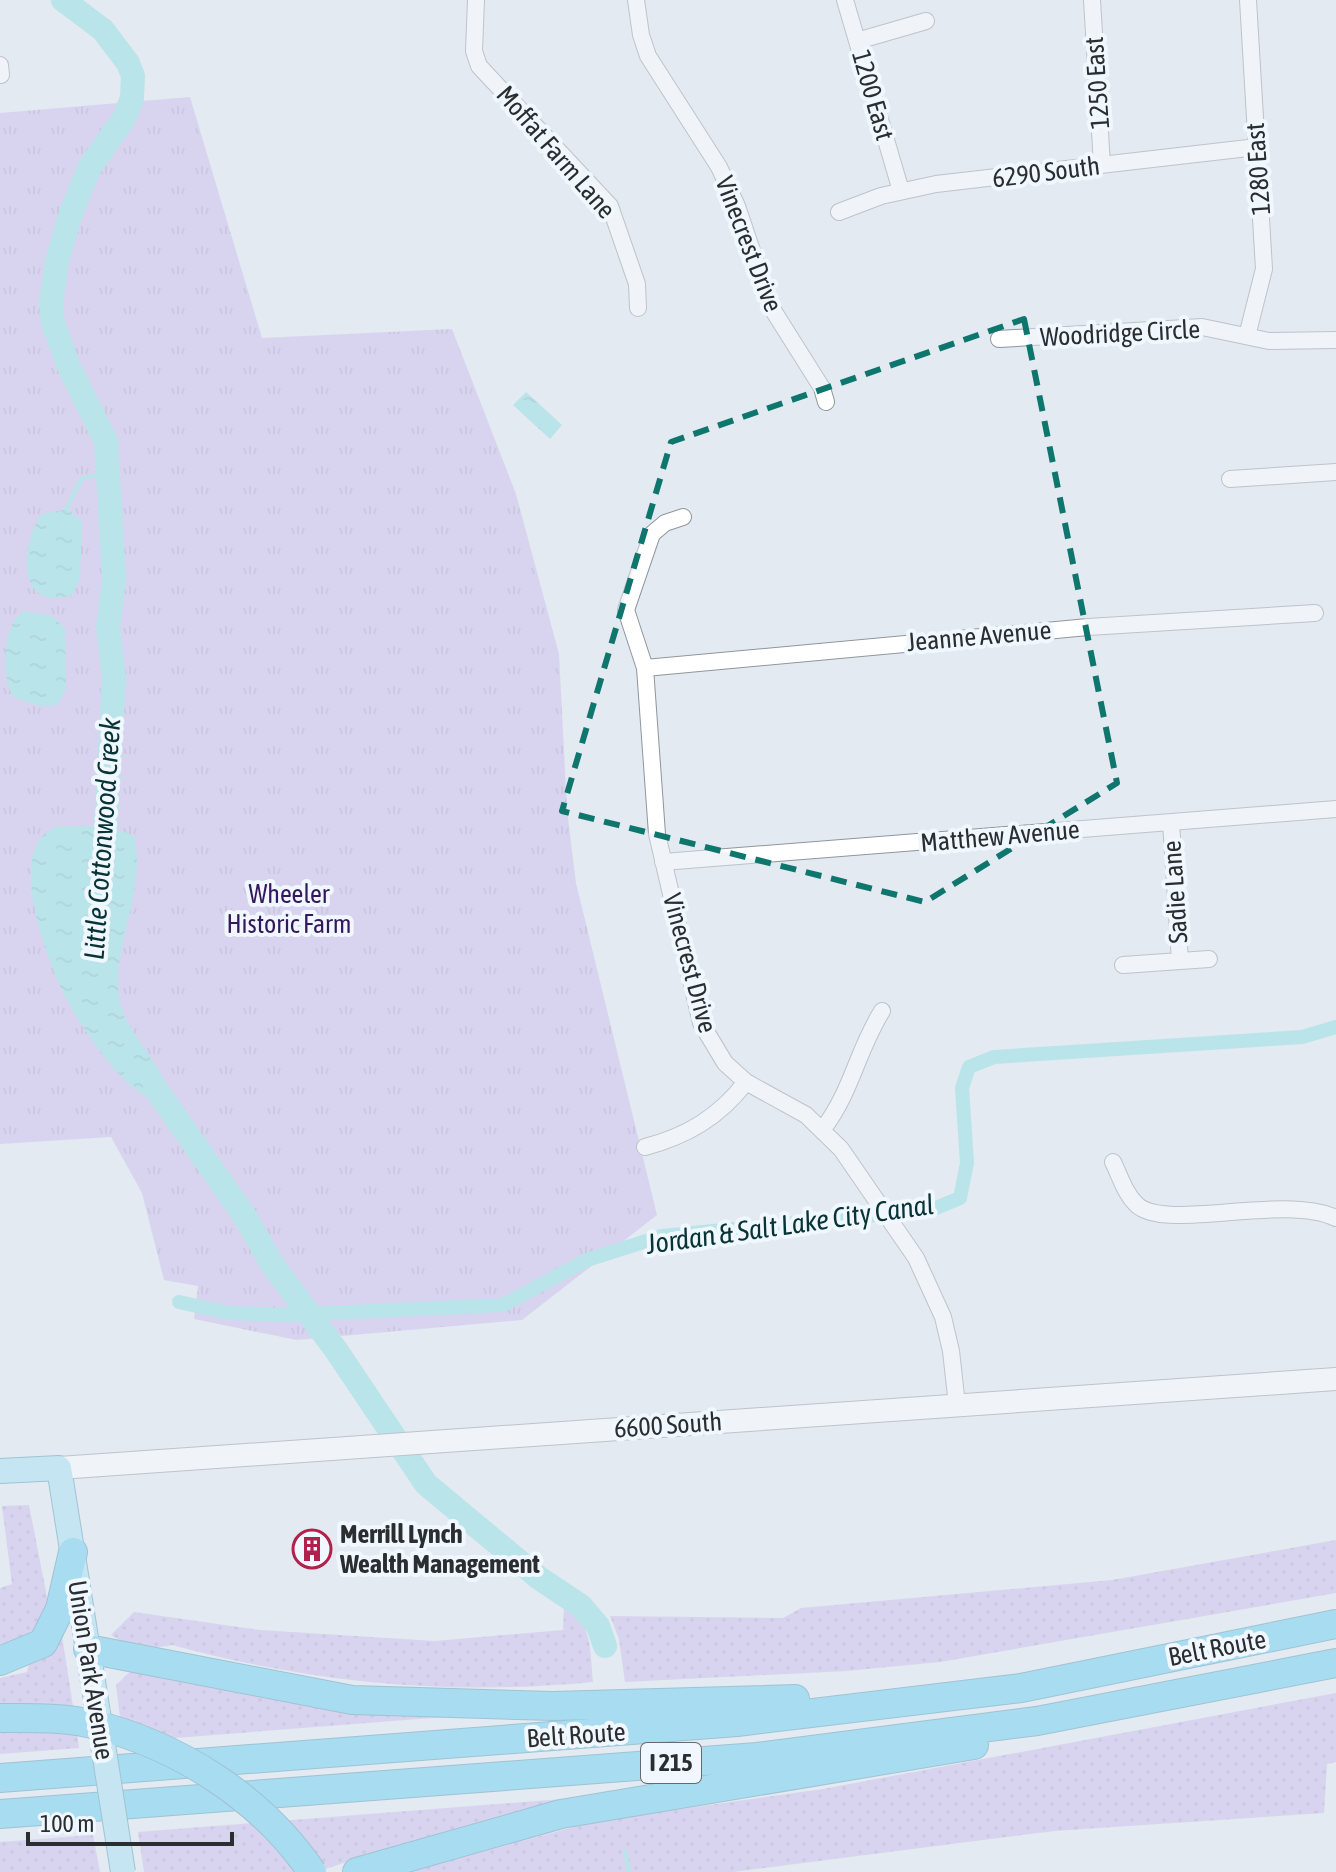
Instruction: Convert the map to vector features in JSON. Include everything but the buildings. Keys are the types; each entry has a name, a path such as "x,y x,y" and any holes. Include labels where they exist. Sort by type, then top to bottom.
{"highway":[{"path":"0,1661 43,1643 60,1609 73,1552"},
{"name":"Belt Route","path":"0,1778 737,1722 1021,1688 1336,1624"},
{"path":"88,1649 352,1700 553,1706 968,1694"},
{"path":"357,1872 561,1814 922,1757 1336,1664"},
{"name":"Belt Route","path":"0,1814 757,1757 1037,1721 1336,1664"},
{"path":"0,1718 89,1724 136,1736 170,1752 227,1787 265,1817 287,1838 312,1872"}],"main road":[{"name":"6600 South","path":"0,1471 1336,1379"},
{"name":"Union Park Avenue","path":"59,1468 123,1872"}],"street":[{"name":"Moffat Farm Lane","path":"476,0 474,51 479,66 610,206 637,284 638,308"},
{"name":"Vinecrest Drive","path":"636,0 641,35 648,56 726,180 771,307 822,388 826,402"},
{"name":"1200 East","path":"845,0 901,191"},
{"name":"1250 East","path":"1092,0 1102,165"},
{"name":"1280 East","path":"1247,336 1264,269 1248,0"},
{"path":"857,41 926,21"},
{"name":"6290 South","path":"839,212 901,191 1257,147"},
{"name":"Woodridge Circle","path":"999,339 1191,327 1281,342 1336,340"},
{"path":"1230,479 1336,472"},
{"name":"Vinecrest Drive","path":"683,517 665,523 652,534 627,602 628,619 645,668 654,806 663,862 701,1023 725,1063 746,1082 806,1115 823,1129 881,1206 928,1279 943,1317 951,1351 957,1405"},
{"name":"Jeanne Avenue","path":"645,668 1042,631 1315,613"},
{"name":"Matthew Avenue","path":"663,862 1336,809"},
{"name":"Sadie Lane","path":"1171,822 1180,961"},
{"name":"Sadie Lane","path":"1123,965 1209,959"},
{"path":"823,1129 842,1103 860,1051 882,1011"},
{"path":"645,1147 686,1133 713,1118 746,1082"},
{"path":"1113,1162 1131,1198 1151,1213 1288,1207 1336,1218"}],"highlighted area":[{"path":"1024,319 1117,783 925,902 562,811 671,442"}],"green space":[{"name":"Wheeler Historic Farm","path":"190,97 262,338 452,329 516,494 559,654 567,810 576,883 657,1215 522,1320 297,1340 194,1319 198,1286 164,1280 142,1193 111,1137 0,1144 0,113"},
{"path":"29,1505 48,1602 46,1621 23,1643 0,1644 0,1588 12,1584 2,1506"},
{"path":"1336,1540 1336,1593 940,1662 846,1671 625,1682 619,1639 610,1616 783,1618 801,1608 1112,1580"},
{"path":"564,1605 585,1629 593,1682 486,1687 381,1683 276,1669 172,1645 141,1646 111,1635 134,1612 260,1630 435,1641 563,1630"},
{"path":"62,1636 73,1706 0,1703 0,1678 27,1672 30,1660"},
{"path":"134,1668 483,1714 175,1738 120,1717 116,1685"},
{"path":"1336,1693 1336,1762 1327,1764 1324,1813 1054,1831 733,1872 408,1872 596,1821 823,1789"},
{"path":"0,1729 77,1734 79,1748 0,1754"},
{"path":"601,1796 371,1854 316,1872 144,1872 138,1832"},
{"path":"93,1835 100,1872 0,1872 0,1842"}],"water":[{"path":"526,392 562,425 550,439 513,405"},
{"path":"68,509 82,522 80,578 72,596 44,597 29,578 29,543 42,514"},
{"path":"23,611 52,616 65,628 66,689 57,705 39,706 13,697 9,688 5,665 7,639 16,618"},
{"path":"60,826 112,827 134,836 137,872 119,963 119,995 126,1019 163,1079 175,1114 134,1088 112,1066 73,1010 49,960 34,905 31,878 33,854 42,836"}],"waterway":[{"name":"Little Cottonwood Creek","path":"63,0 103,30 128,63 133,76 132,98 125,117 89,168 71,213 57,261 51,304 53,323 69,367 106,441 114,579 108,627 114,677 104,859"},
{"path":"66,509 82,478 109,473"},
{"name":"Jordan & Salt Lake City Canal","path":"179,1302 228,1313 288,1315 503,1305 587,1260 662,1236 931,1210 960,1198 967,1163 962,1088 969,1067 994,1057 1302,1037 1336,1027"},
{"name":"Little Cottonwood Creek","path":"155,1088 244,1215 272,1264 336,1350 426,1484 539,1578 581,1606 598,1626 605,1646"},
{"name":"Little Cottonwood Creek","path":"625,1851 629,1872"}],"place":[{"name":"Merrill Lynch Wealth Management","path":"312,1549"}]}
